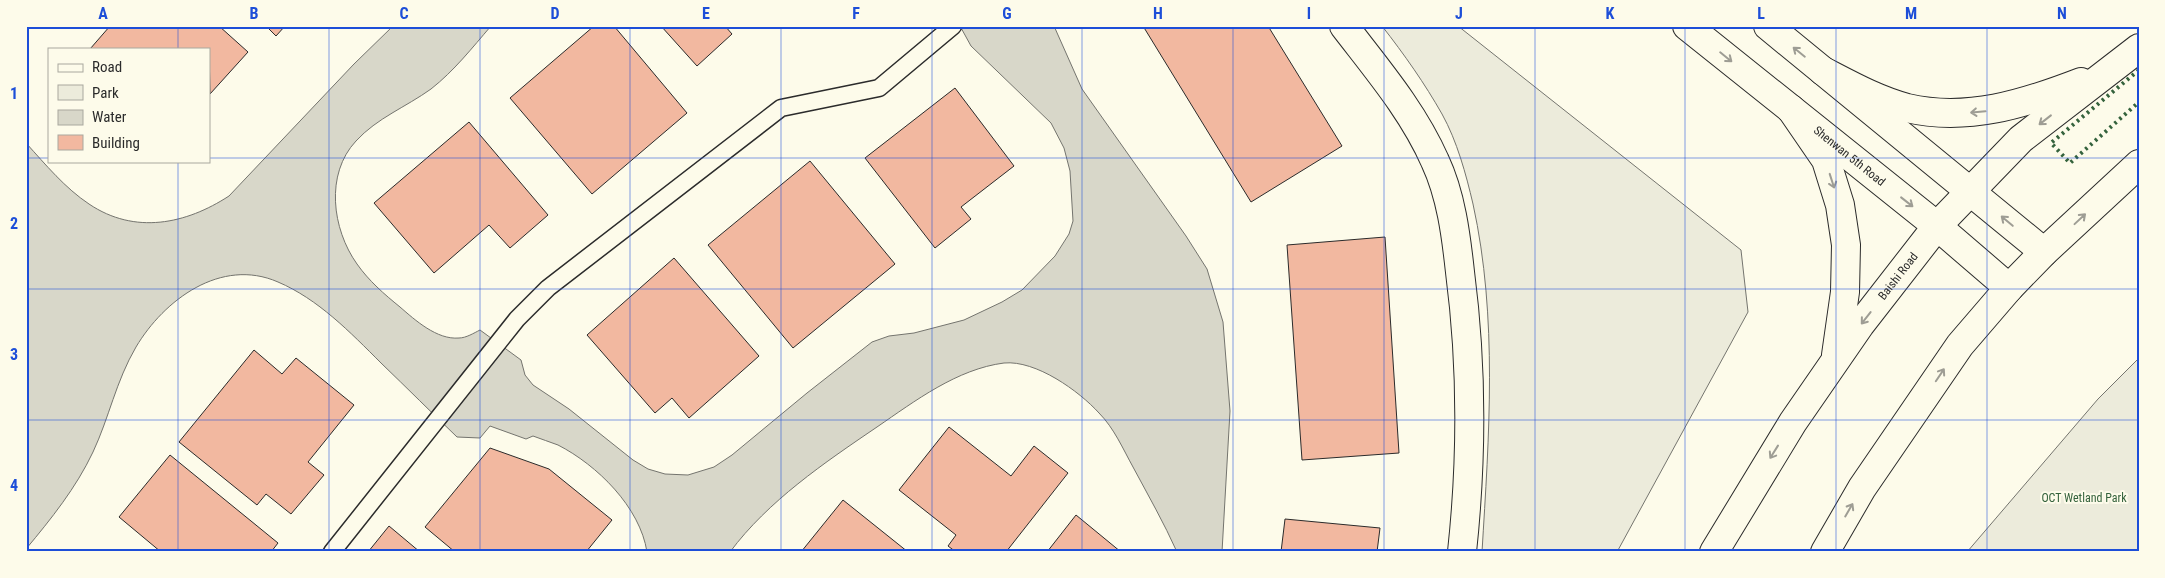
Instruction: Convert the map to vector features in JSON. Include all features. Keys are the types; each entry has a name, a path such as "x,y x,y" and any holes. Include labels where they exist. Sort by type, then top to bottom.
{"main road":[{"path":"1344,26 1393,89 1419,130 1436,162 1447,196 1460,270 1469,370 1466,514 1462,552"},
{"name":"Shenwan 5th Road","path":"1688,26 1937,226 2009,288"},
{"path":"1768,26 2044,252"},
{"name":"Baishi Road","path":"1714,552 1787,430 1835,360 1937,226 2021,139 2139,48"},
{"path":"1823,71 1867,94 1906,108 1951,114 1989,110 2032,101 2108,72"},
{"path":"1791,109 1826,160 1840,205 1846,245 1845,292 1835,360"},
{"path":"1825,552 1862,488 1960,345 2009,288 2044,252 2139,164"}],"lane":[{"path":"332,552 517,319 548,288 781,108 880,88 954,26"}],"green space":[{"path":"1382,26 1458,26 1741,250 1748,312 1617,552 1482,552 1489,421 1489,334 1481,247 1473,204 1460,158 1447,124 1421,80"},
{"name":"OCT Wetland Park","path":"2139,358 2139,552 1967,552 2098,399"}],"water":[{"path":"393,26 491,26 447,75 431,89 364,133 346,154 336,185 336,202 342,235 357,264 388,297 427,328 451,338 467,336 480,330 521,360 525,375 533,385 569,409 633,460 648,469 665,474 688,475 714,467 732,455 872,342 889,336 914,333 964,320 1022,290 1055,256 1069,234 1073,221 1070,171 1064,148 1051,123 971,46 960,26 1054,26 1082,89 1186,236 1207,269 1223,322 1230,411 1222,552 1177,552 1118,439 1099,413 1080,395 1043,372 1030,366 1004,363 987,366 953,379 906,407 798,484 745,533 730,552 647,552 643,535 636,519 626,504 601,476 573,453 533,436 526,439 490,426 480,438 457,437 333,317 307,297 278,282 257,276 236,275 215,279 178,299 148,330 129,360 99,439 79,478 26,549 26,143 72,191 106,214 124,220 142,222 178,219 213,206 229,196 354,64"}],"building":[{"path":"110,26 219,26 248,52 210,94 210,48 91,48"},
{"path":"266,26 285,26 276,36"},
{"path":"594,26 614,26 687,113 592,194 510,98"},
{"path":"661,26 725,26 732,34 697,66"},
{"path":"1143,26 1268,26 1342,146 1251,202"},
{"path":"955,88 1014,166 961,207 971,219 935,248 865,158"},
{"path":"469,122 548,215 510,248 489,225 434,273 374,203"},
{"path":"810,161 895,264 793,348 708,245"},
{"path":"1385,237 1399,453 1302,460 1287,245"},
{"path":"674,258 759,356 689,418 672,398 655,413 587,335"},
{"path":"254,350 282,374 296,358 354,405 308,462 324,475 291,514 266,494 257,505 179,442"},
{"path":"949,427 1011,476 1034,446 1068,473 1006,552 956,552 948,546 956,535 899,490"},
{"path":"490,448 549,469 612,520 586,552 455,552 425,527"},
{"path":"170,455 278,543 271,552 161,552 119,517"},
{"path":"843,500 908,552 801,552"},
{"path":"1076,515 1121,552 1047,552"},
{"path":"1285,519 1380,528 1377,552 1281,552"},
{"path":"389,526 420,552 368,552"}],"hedge":[{"path":"2139,70 2051,143 2070,163 2139,102"}]}
